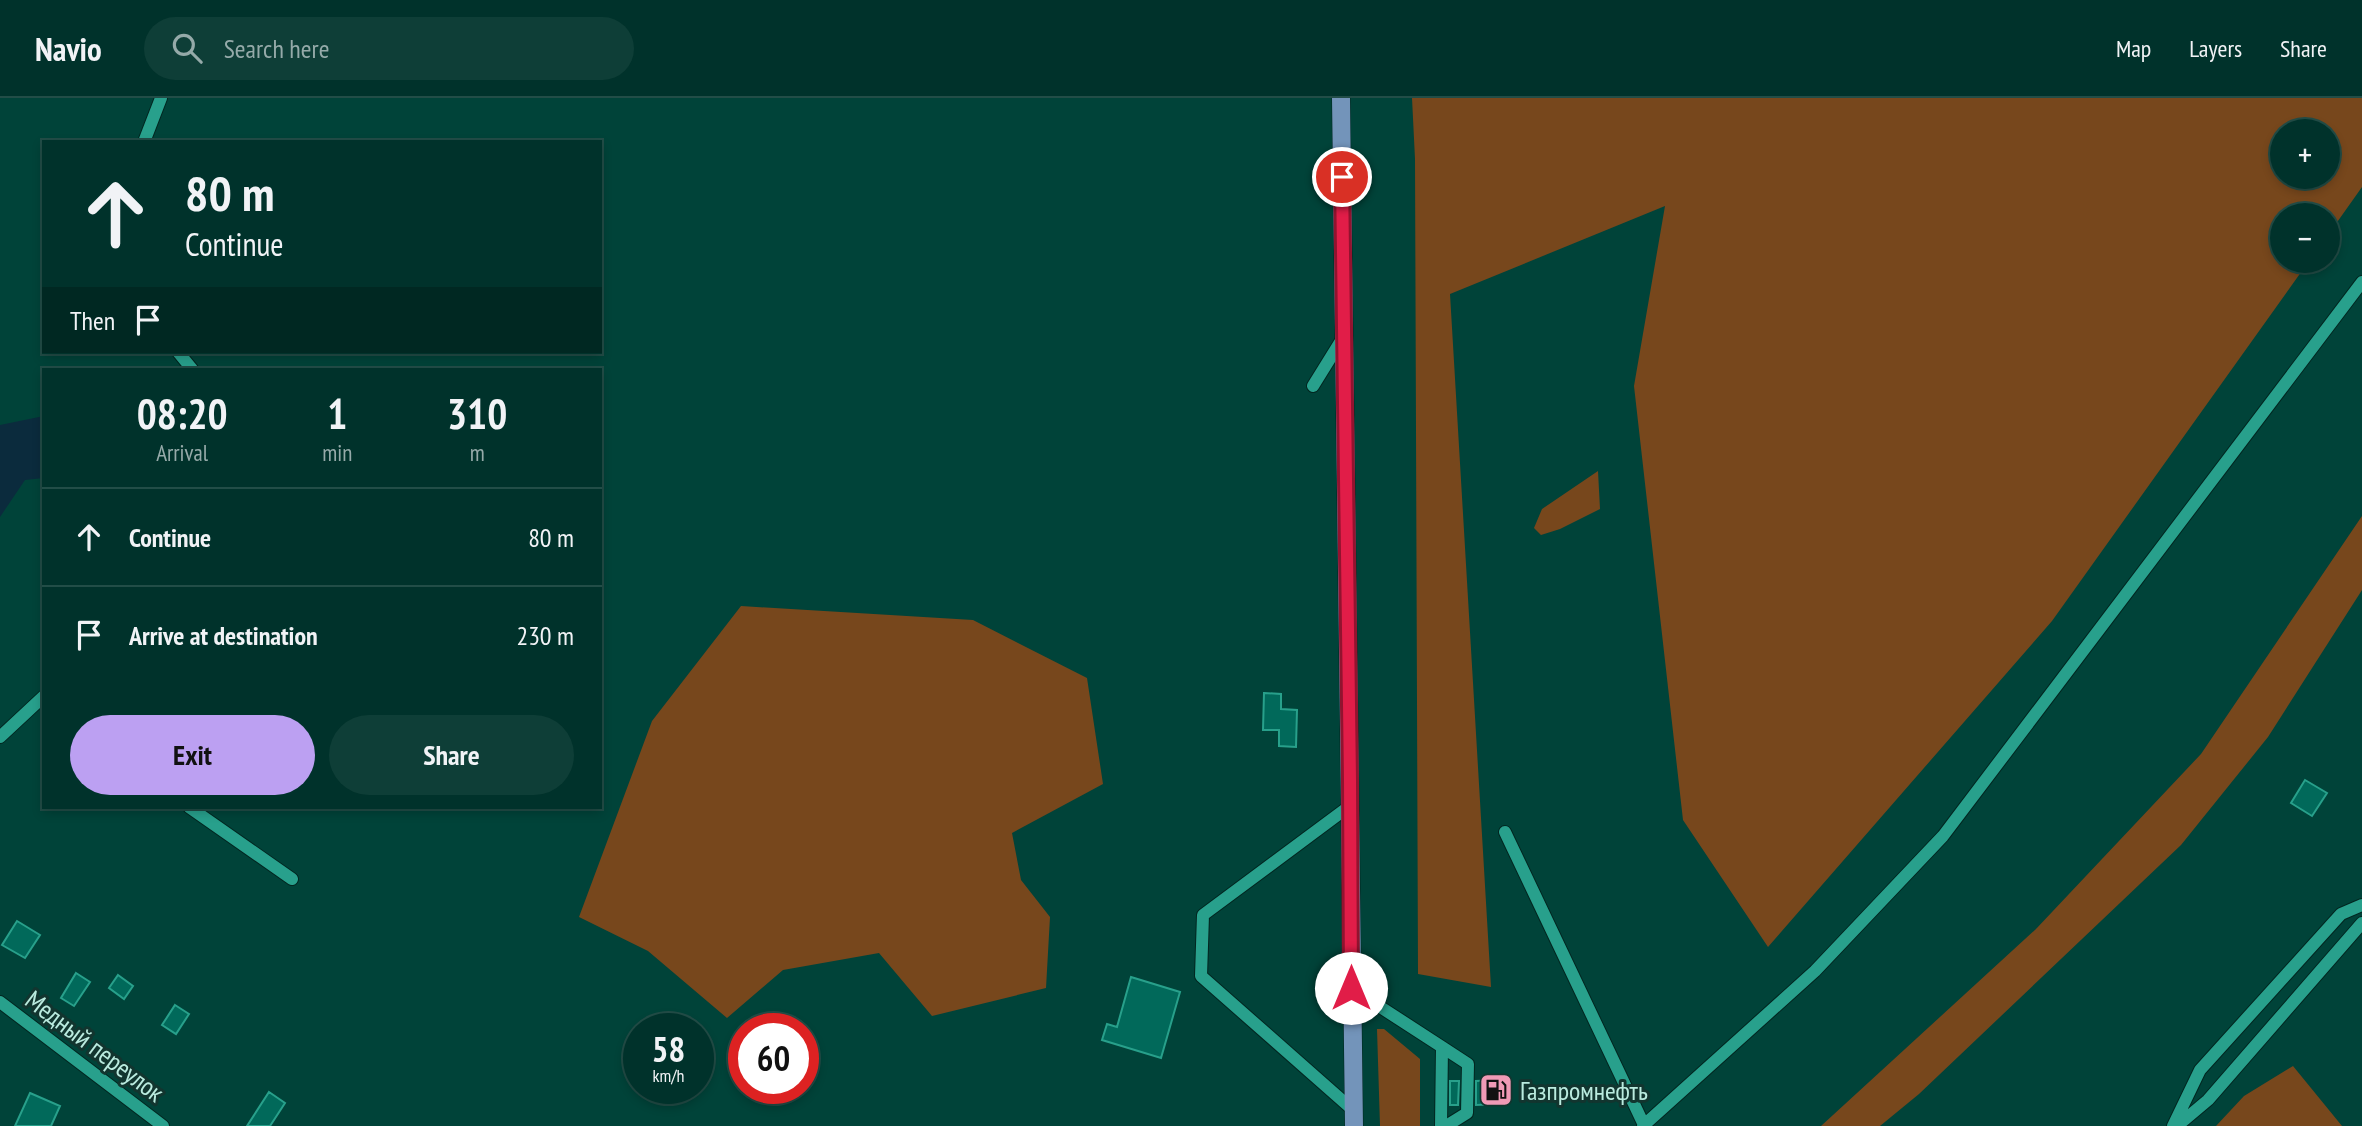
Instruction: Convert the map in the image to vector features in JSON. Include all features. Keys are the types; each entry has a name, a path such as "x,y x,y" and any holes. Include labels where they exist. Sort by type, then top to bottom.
{"main road":[{"path":"1341,98 1353,1118"}],"street":[{"path":"145,140 161,98"},
{"path":"1505,832 1643,1126 1815,971 1943,836 2362,282"},
{"path":"1313,386 1345,335"},
{"path":"179,354 191,368"},
{"path":"0,737 42,701"},
{"path":"1351,805 1203,915 1200,976 1353,1118"},
{"path":"192,809 292,878"},
{"path":"2175,1126 2200,1070 2341,914 2362,905"},
{"path":"2175,1126 2208,1100 2362,923"},
{"path":"1351,988 1442,1046 1468,1063 1468,1113 1443,1126 1442,1046"},
{"name":"Медный переулок","path":"0,1002 163,1126"}],"shaded area":[{"path":"1412,98 2362,98 2362,187 2340,218 2340,203 2270,203 2270,273 2300,273 2052,621 1768,947 1683,820 1634,386 1665,206 1450,294 1491,987 1418,974 1415,159"},
{"path":"1598,471 1600,509 1560,529 1541,535 1534,528 1542,509"},
{"path":"2362,516 2362,590 2268,737 2181,845 1919,1094 1880,1126 1821,1126 2036,929 2201,754"},
{"path":"741,606 973,620 1087,678 1103,784 1012,833 1021,880 1050,917 1046,988 932,1016 879,953 783,970 733,1013 728,1013 727,1018 648,951 579,917 652,721"},
{"path":"1377,1029 1384,1029 1420,1059 1420,1126 1380,1126"},
{"path":"2293,1066 2342,1126 2216,1126 2244,1096"}],"water":[{"path":"42,416 42,478 25,480 0,517 0,425"}],"building":[{"path":"1264,693 1281,694 1281,709 1297,710 1296,747 1279,746 1279,730 1263,730"},
{"path":"2305,780 2327,793 2312,816 2291,803"},
{"path":"17,921 40,935 25,958 2,945"},
{"path":"76,973 90,982 74,1006 61,998"},
{"path":"118,975 133,986 124,999 109,988"},
{"path":"1131,977 1180,992 1161,1058 1102,1040 1107,1024 1117,1027"},
{"path":"175,1005 189,1014 176,1034 162,1025"},
{"path":"1499,1080 1499,1104 1476,1105 1476,1081"},
{"path":"1450,1081 1459,1081 1458,1105 1450,1105"},
{"path":"269,1092 285,1103 270,1126 247,1126"},
{"path":"30,1093 60,1106 51,1126 15,1126"}],"place":[{"name":"Газпромнефть","path":"1496,1090"}],"route":[{"path":"1342,177 1351,988"}]}
